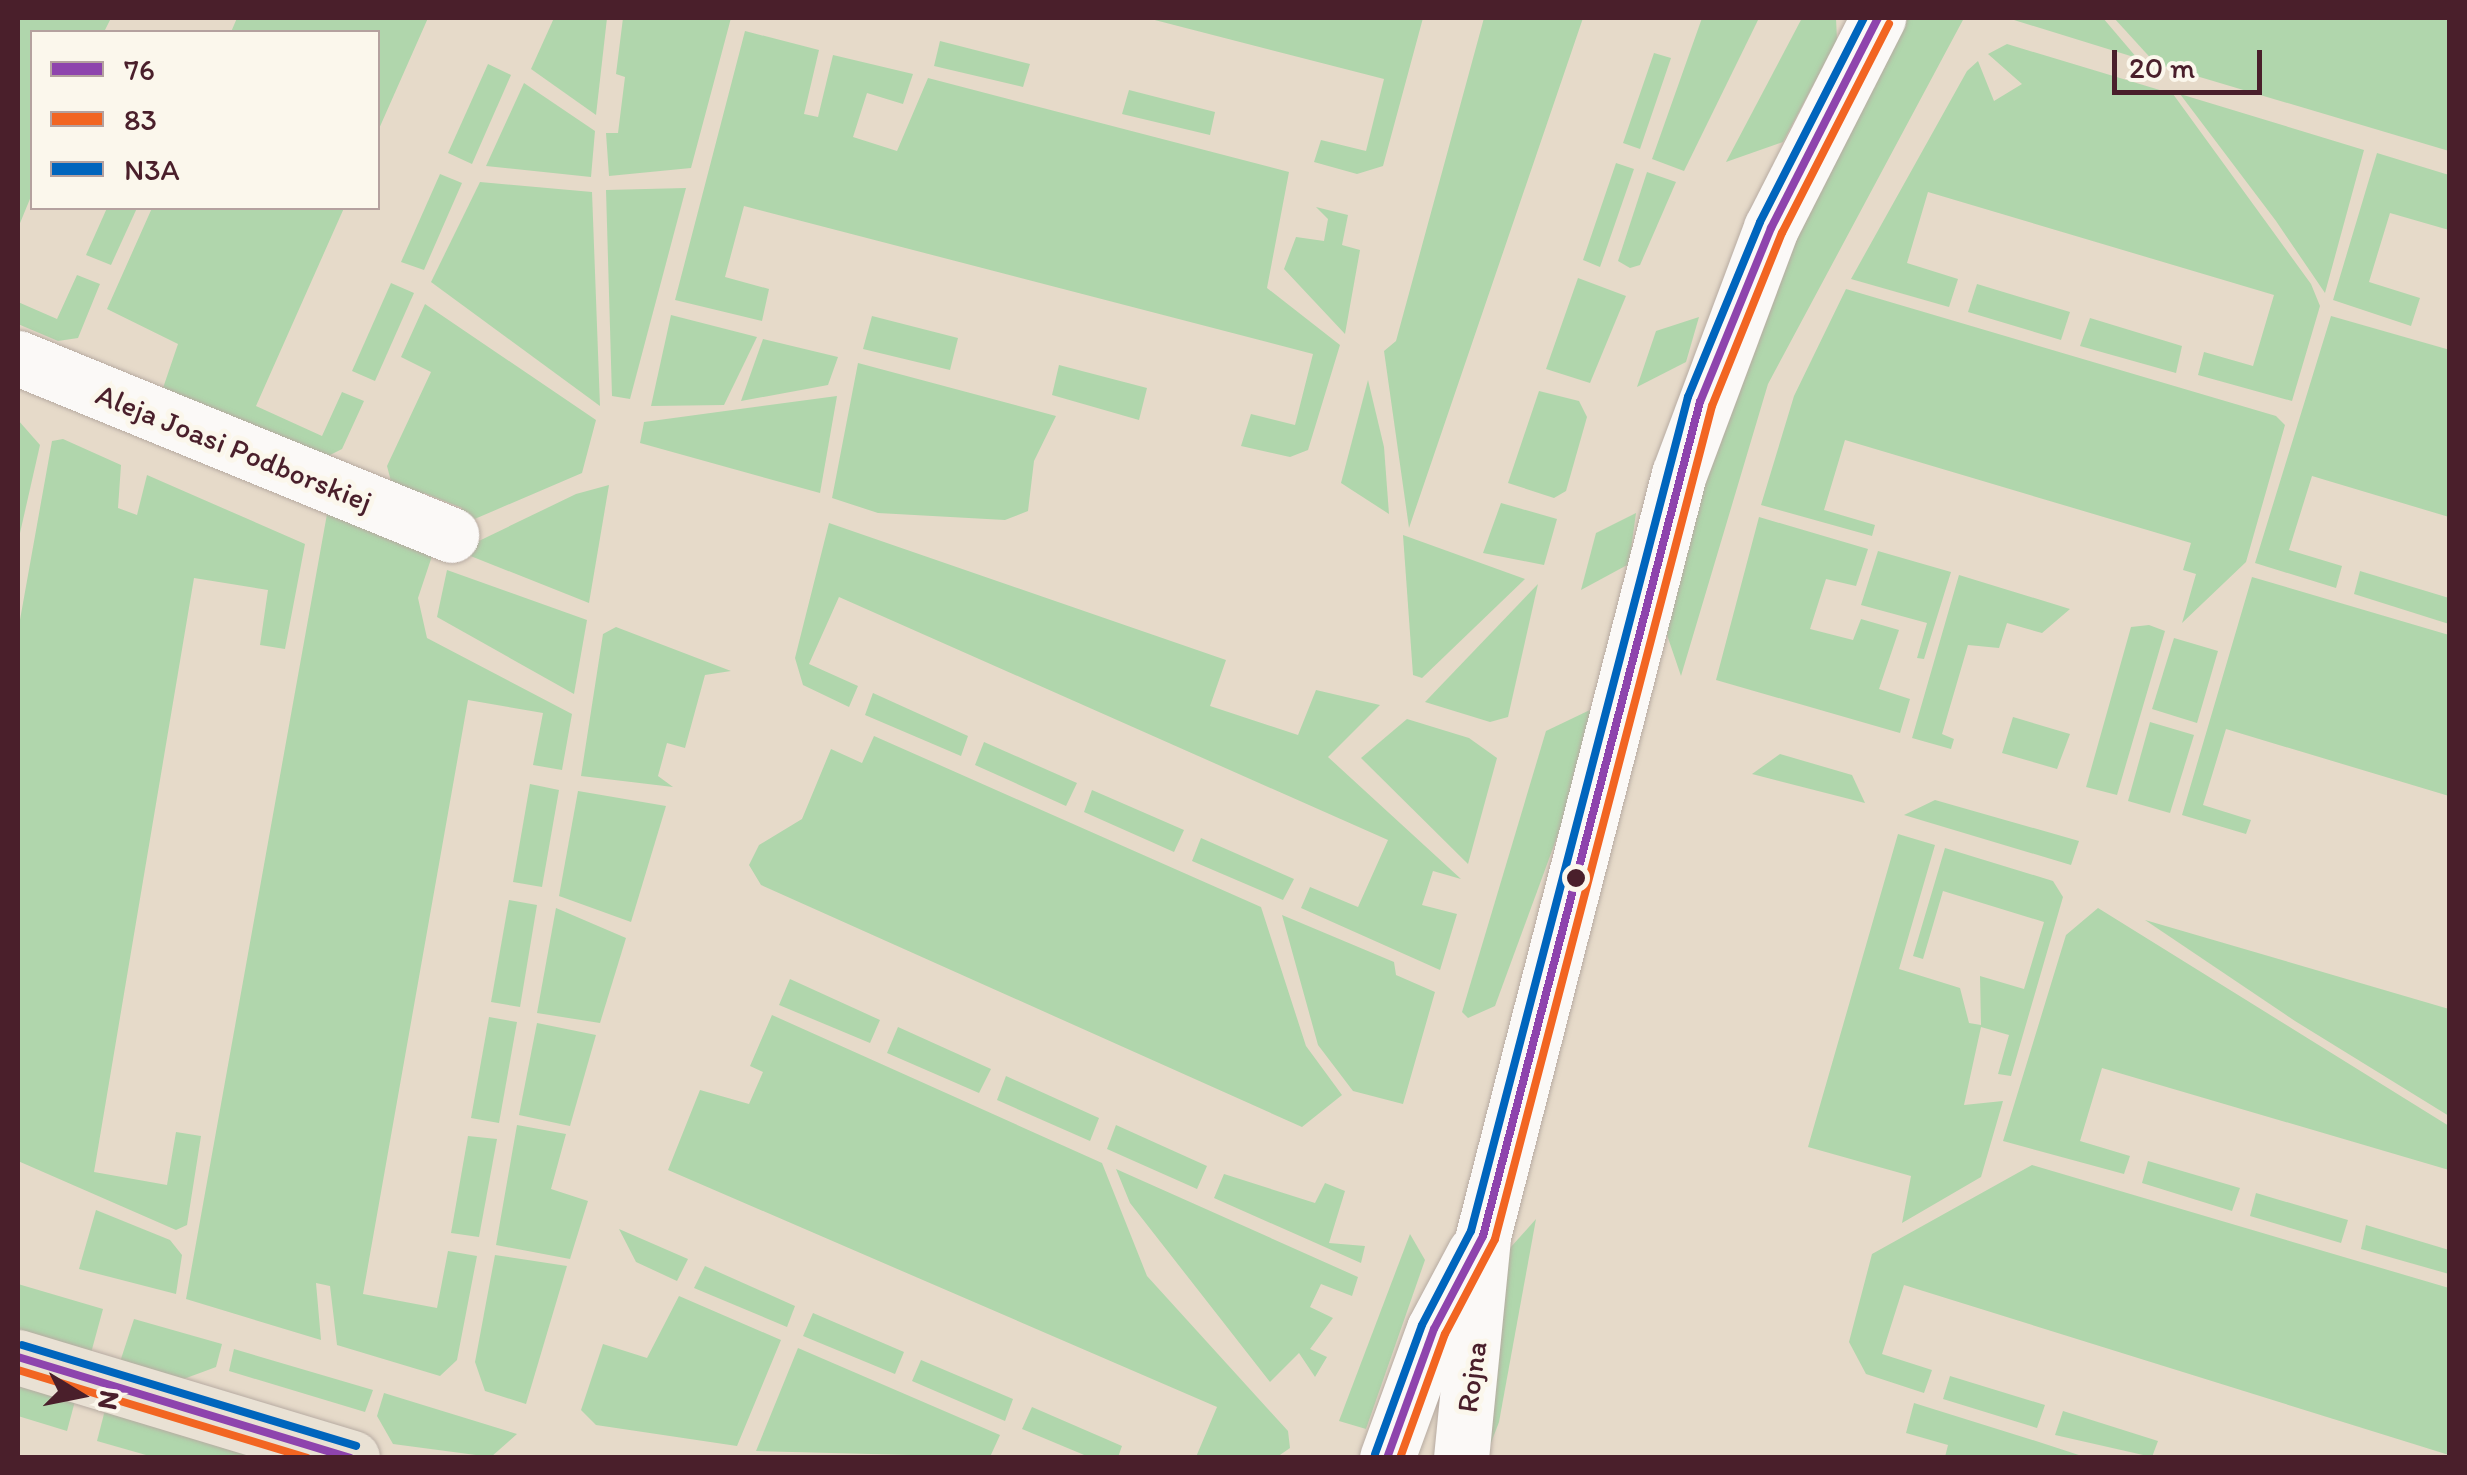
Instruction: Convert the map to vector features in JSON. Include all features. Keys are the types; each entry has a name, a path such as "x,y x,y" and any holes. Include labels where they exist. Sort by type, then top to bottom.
{"main road":[{"path":"18,1357 352,1458"}],"street":[{"name":"Rojna","path":"1461,1458 1484,1236 1700,402 1770,228 1878,18"},
{"name":"Aleja Joasi Podborskiej","path":"18,358 451,535"},
{"name":"Rojna","path":"1387,1458 1434,1328 1484,1236"}],"green space":[{"path":"18,18 111,18 105,30 30,30 30,199 18,228"},
{"path":"237,18 428,18 380,126 380,30 232,30"},
{"path":"554,18 607,18 596,115 531,69"},
{"path":"623,18 731,18 691,168 609,176 606,133 618,133 625,77 616,74"},
{"path":"1147,18 1423,18 1383,166 1357,174 1314,162 1321,140 1366,151 1384,79"},
{"path":"1484,18 1583,18 1409,528 1384,351 1396,341"},
{"path":"1702,18 1759,18 1684,171 1652,159"},
{"path":"1802,18 1836,18 1837,40 1783,142 1726,162"},
{"path":"1908,18 1964,18 1768,384 1681,676 1666,632 1699,498 1777,275"},
{"path":"2103,18 2137,58 2014,20"},
{"path":"2114,18 2449,18 2449,151 2156,64"},
{"path":"745,31 819,50 804,114 818,117 833,55 913,74 903,104 867,93 853,137 897,151 928,78 1289,172 1267,288 1340,345 1308,450 1290,457 1241,446 1251,414 1295,425 1313,354 744,206 725,277 769,289 762,321 675,300"},
{"path":"940,41 1030,64 1023,87 934,66"},
{"path":"2007,44 2173,94 2311,284 2320,306 2292,401 2198,375 2204,352 2253,366 2274,295 1928,192 1907,263 1958,279 1949,307 1851,279 1967,71 1978,61 1994,101 2022,84 1988,54"},
{"path":"1654,53 1671,58 1640,149 1623,143"},
{"path":"488,64 511,75 472,164 448,153"},
{"path":"524,83 595,131 591,177 486,166"},
{"path":"1129,90 1215,112 1210,135 1122,114"},
{"path":"2180,94 2364,150 2325,293 2276,221"},
{"path":"2377,153 2449,175 2449,230 2390,213 2369,282 2420,298 2411,326 2333,300"},
{"path":"1616,163 1634,169 1600,267 1583,260"},
{"path":"1647,172 1676,182 1640,265 1630,268 1618,261"},
{"path":"440,174 462,183 424,270 401,262"},
{"path":"480,182 592,192 600,406 431,282"},
{"path":"686,188 630,399 612,396 606,190"},
{"path":"1316,207 1348,215 1342,245 1360,250 1345,334 1284,269 1296,237 1324,241 1328,219"},
{"path":"106,210 136,210 111,265 86,255"},
{"path":"151,210 343,210 256,406 322,436 342,392 364,401 342,449 328,456 163,388 178,344 107,309"},
{"path":"77,275 100,284 78,338 58,341 18,324 18,302 57,319"},
{"path":"1578,278 1626,296 1590,383 1546,369"},
{"path":"391,283 414,293 375,381 352,371"},
{"path":"1977,284 2070,312 2061,340 1968,312"},
{"path":"1846,289 2276,416 2285,425 2246,562 2182,623 2196,574 2183,570 2191,543 1845,440 1824,510 1875,525 1872,536 1761,505 1794,396"},
{"path":"425,304 596,420 582,473 456,527 462,508 424,493 417,510 394,493 387,466 431,372 401,357"},
{"path":"671,315 757,337 724,405 651,406"},
{"path":"872,316 958,338 950,370 863,349"},
{"path":"2331,316 2450,350 2449,517 2312,476 2289,550 2342,566 2336,588 2255,563"},
{"path":"1699,317 1686,362 1637,387 1656,331"},
{"path":"2090,318 2182,346 2176,373 2080,346"},
{"path":"763,339 838,357 828,385 741,401"},
{"path":"858,363 1056,416 1034,461 1028,511 1005,520 878,513 832,498"},
{"path":"1059,365 1147,388 1139,420 1052,395"},
{"path":"1368,380 1384,447 1389,514 1341,483"},
{"path":"1539,391 1579,401 1587,417 1566,491 1554,498 1508,483"},
{"path":"837,396 820,493 640,443 644,422"},
{"path":"18,420 40,445 20,533 18,532"},
{"path":"63,439 121,465 118,508 137,515 147,475 305,544 285,649 260,645 268,590 194,578 94,1172 167,1185 176,1132 201,1136 187,1225 176,1230 18,1161 18,631 52,441"},
{"path":"609,485 589,603 458,551 576,494"},
{"path":"1501,503 1557,519 1544,565 1483,553"},
{"path":"1636,513 1629,564 1581,590 1596,533"},
{"path":"327,514 433,553 418,598 427,638 572,714 562,770 533,765 543,713 468,700 363,1294 437,1308 448,1251 477,1256 457,1360 440,1376 337,1345 330,1286 316,1283 321,1340 186,1299"},
{"path":"1759,517 1868,549 1856,586 1826,579 1810,629 1853,640 1861,619 1899,630 1879,689 1910,699 1900,733 1716,680"},
{"path":"829,523 1226,660 1210,706 1298,735 1316,690 1380,705 1328,757 1461,879 1433,871 1422,905 1457,914 1440,970 1301,908 1310,887 1358,907 1388,840 839,597 809,664 858,686 849,707 803,685 795,658"},
{"path":"1403,535 1525,579 1422,678 1413,675"},
{"path":"1878,551 1951,572 1924,659 1917,658 1927,623 1861,605"},
{"path":"447,570 587,620 574,694 437,617"},
{"path":"2360,571 2449,598 2449,624 2354,594"},
{"path":"1959,575 2070,609 2042,633 2007,623 1999,648 1968,645 1942,734 1954,739 1951,749 1912,738"},
{"path":"2252,577 2449,635 2449,796 2226,729 2203,805 2251,820 2246,834 2182,815"},
{"path":"1538,584 1508,717 1490,722 1425,702"},
{"path":"2149,625 2165,631 2117,795 2086,787 2131,627"},
{"path":"616,627 731,671 705,675 685,748 667,743 658,776 673,787 581,776 603,634"},
{"path":"2174,638 2218,651 2197,723 2152,709"},
{"path":"873,693 968,736 961,756 865,715"},
{"path":"1592,709 1564,818 1495,1006 1468,1018 1462,1012 1546,731"},
{"path":"2013,717 2070,734 2057,769 2002,753"},
{"path":"1407,719 1469,738 1497,758 1468,864 1361,758"},
{"path":"2150,722 2194,735 2170,813 2128,801"},
{"path":"874,736 1261,907 1306,1046 1342,1095 1302,1127 761,885 749,865 759,845 802,819 831,749 862,763"},
{"path":"984,742 1077,783 1066,806 975,765"},
{"path":"1780,754 1852,775 1865,803 1752,774"},
{"path":"530,784 559,790 542,887 513,882"},
{"path":"1092,790 1184,830 1174,852 1084,812"},
{"path":"578,791 666,806 631,922 559,896"},
{"path":"1935,800 2079,841 2071,865 1904,815"},
{"path":"1898,834 1935,845 1899,969 1960,988 1969,1023 1981,1025 1980,976 2024,989 2044,922 1943,891 1923,959 1913,956 1945,848 2053,881 2063,897 2011,1076 1998,1074 2009,1035 1981,1027 1964,1105 2003,1101 1981,1177 1902,1223 1911,1176 1808,1147"},
{"path":"1201,838 1294,879 1283,900 1192,861"},
{"path":"509,900 537,905 520,1007 491,1002"},
{"path":"556,908 626,938 600,1023 537,1013"},
{"path":"2098,908 2449,1126 2449,1170 2102,1068 2080,1141 2130,1156 2124,1174 2003,1141 2066,935"},
{"path":"1282,915 1394,962 1396,975 1435,992 1403,1104 1353,1091 1318,1045"},
{"path":"2145,920 2449,1009 2449,1116 2295,1021"},
{"path":"790,979 880,1020 870,1043 779,1005"},
{"path":"772,1015 1102,1163 1147,1276 1288,1431 1290,1448 1277,1457 1196,1457 1217,1407 668,1170 700,1090 749,1104 763,1072 750,1066"},
{"path":"489,1017 517,1022 499,1123 471,1118"},
{"path":"537,1023 596,1035 570,1126 519,1115"},
{"path":"898,1027 991,1069 979,1093 887,1053"},
{"path":"1006,1076 1099,1118 1090,1141 997,1100"},
{"path":"517,1125 566,1134 551,1189 588,1201 570,1259 496,1245"},
{"path":"1116,1125 1207,1166 1197,1189 1107,1149"},
{"path":"468,1136 497,1139 479,1237 451,1233"},
{"path":"2148,1161 2240,1188 2232,1211 2142,1183"},
{"path":"2032,1165 2449,1288 2449,1455 1904,1285 1882,1354 1932,1370 1924,1393 1866,1374 1849,1342 1872,1254"},
{"path":"1116,1169 1358,1277 1352,1296 1321,1284 1310,1307 1333,1318 1310,1349 1327,1357 1315,1377 1299,1353 1270,1382 1130,1203"},
{"path":"1224,1174 1315,1203 1325,1183 1345,1191 1329,1243 1365,1246 1361,1263 1214,1198"},
{"path":"2256,1193 2348,1220 2341,1243 2250,1216"},
{"path":"96,1210 170,1240 182,1255 176,1294 79,1269"},
{"path":"1536,1219 1499,1422 1486,1456 1500,1288 1510,1248"},
{"path":"2366,1225 2449,1250 2449,1274 2361,1249"},
{"path":"619,1229 688,1259 677,1281 636,1262"},
{"path":"1410,1234 1425,1260 1366,1429 1339,1421"},
{"path":"495,1255 567,1266 526,1404 485,1391 475,1362"},
{"path":"705,1266 795,1306 787,1327 694,1288"},
{"path":"18,1284 103,1309 91,1353 18,1331"},
{"path":"679,1296 781,1340 737,1446 596,1425 581,1410 603,1344 647,1358"},
{"path":"813,1313 904,1352 895,1374 803,1336"},
{"path":"134,1319 222,1344 216,1367 181,1380 120,1362"},
{"path":"798,1348 1000,1435 990,1457 756,1451"},
{"path":"234,1349 373,1390 365,1412 229,1371"},
{"path":"921,1360 1013,1399 1005,1421 912,1381"},
{"path":"1950,1376 2045,1405 2037,1428 1943,1399"},
{"path":"18,1384 75,1401 67,1431 18,1416"},
{"path":"384,1393 517,1434 491,1457 393,1444 377,1416"},
{"path":"1914,1403 2085,1457 1945,1457 1948,1445 1906,1433"},
{"path":"1032,1407 1122,1446 1118,1457 1089,1457 1022,1429"},
{"path":"105,1410 260,1457 153,1457 97,1441"},
{"path":"2063,1411 2158,1441 2152,1457 2055,1435"}],"transit line":[{"name":"N3A","path":"1375,1454 1422,1325 1471,1231 1688,397 1760,222 1864,18"},
{"name":"76","path":"1387,1458 1434,1329 1483,1236 1700,402 1771,228 1878,18"},
{"name":"83","path":"1400,1458 1445,1334 1495,1239 1712,406 1782,233 1889,24"},
{"name":"N3A","path":"22,1345 356,1446"},
{"name":"76","path":"18,1357 350,1458"},
{"name":"83","path":"18,1370 307,1458"}]}
